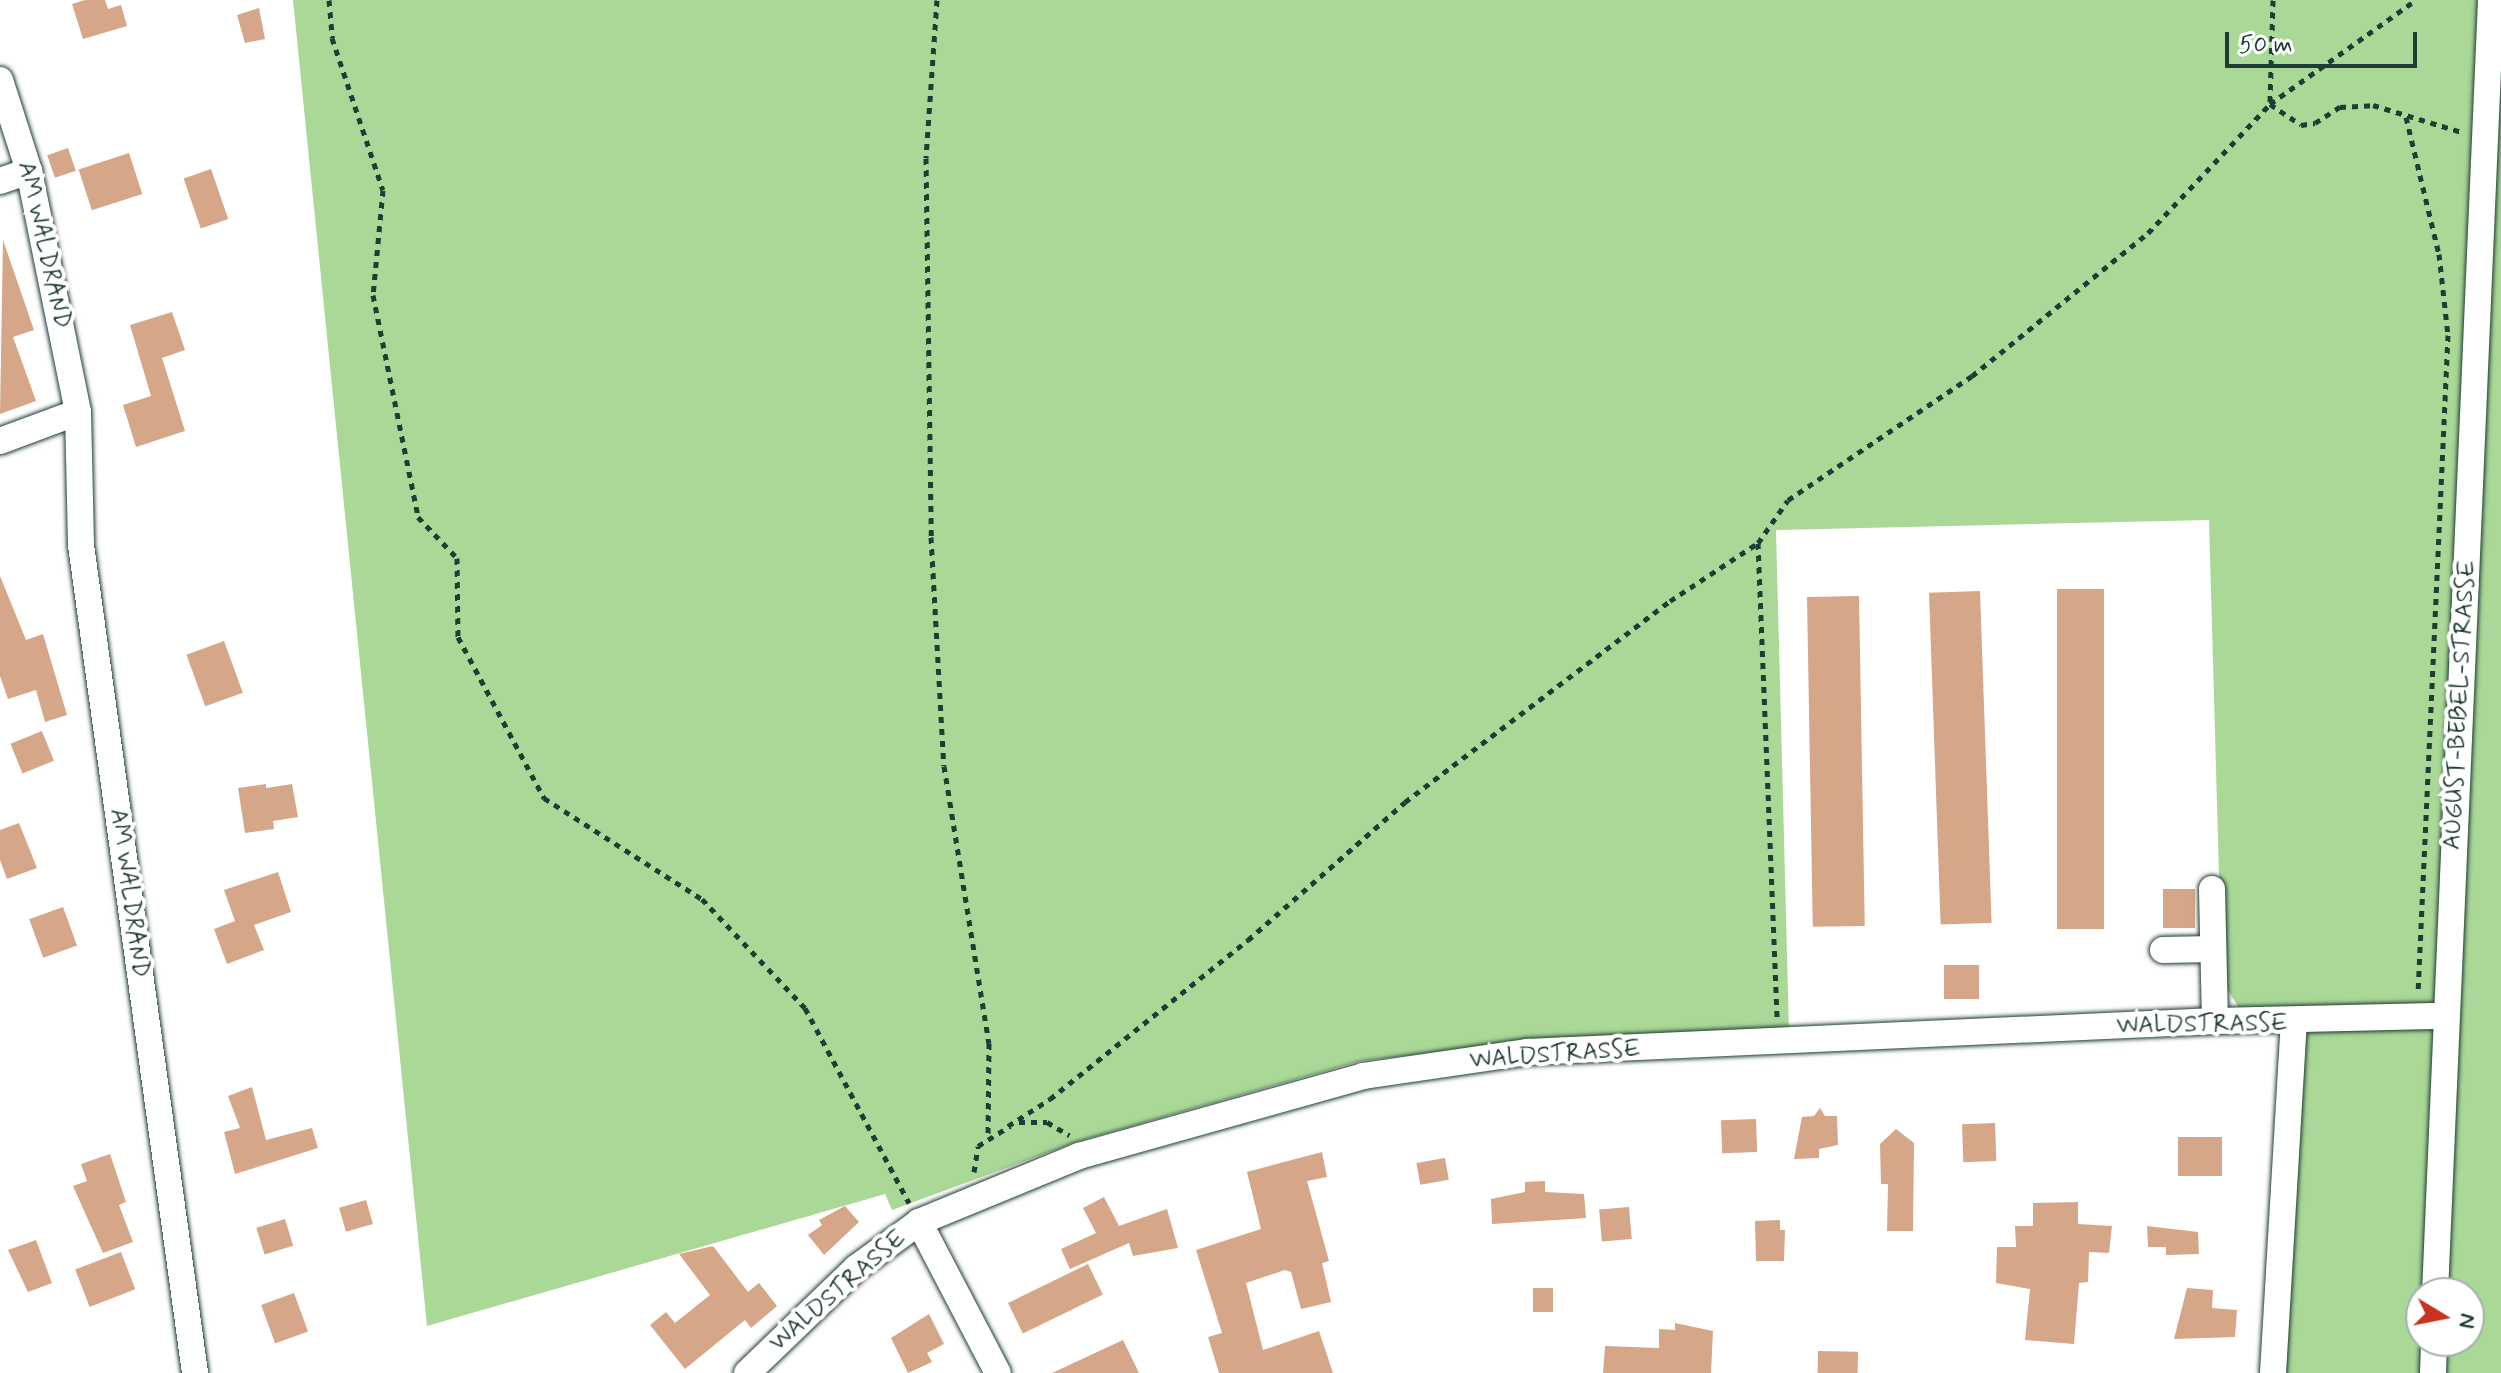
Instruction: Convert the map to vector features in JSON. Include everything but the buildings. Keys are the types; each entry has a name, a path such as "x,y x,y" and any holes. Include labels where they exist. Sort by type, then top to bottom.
{"street":[{"name":"AUGUST-BEBEL-STRASSE","path":"2436,1277 2444,1016 2491,124 2491,0"},
{"name":"AM WALDRAND","path":"0,80 29,171 78,412 81,545 195,1373"},
{"path":"0,181 29,171"},
{"path":"0,441 78,412"},
{"path":"2212,889 2215,1021"},
{"path":"2163,950 2213,949"},
{"name":"WALDSTRASSE","path":"747,1373 856,1268 919,1222 1079,1156 1363,1076 1527,1052 2215,1021 2294,1023 2444,1016"},
{"path":"2273,1373 2294,1023"},
{"path":"919,1222 998,1373"}],"path":[{"path":"329,0 332,38 383,190 373,295 418,517 457,558 458,637 544,798 702,899 805,1008 919,1222"},
{"path":"937,0 926,158 931,537 944,766 989,1043 988,1137"},
{"path":"2270,104 2273,0"},
{"path":"986,1193 974,1176 972,1158 988,1137 1050,1099 1248,940 1405,802 1670,601 1758,543 1788,500 1972,376 2148,233 2270,104 2416,0"},
{"path":"2270,104 2301,125 2315,123 2340,107 2373,105 2406,117 2491,124"},
{"path":"2406,117 2439,254 2448,335 2418,1018"},
{"path":"1758,543 1778,1042"},
{"path":"1008,1126 1028,1119 1047,1122 1076,1142 1079,1156"}],"green space":[{"path":"293,0 2501,0 2501,1373 2282,1373 2299,1031 2255,1033 2222,981 2209,520 1776,530 1789,1031 1571,1037 1360,1061 1076,1142 892,1210 885,1194 427,1326"}]}
